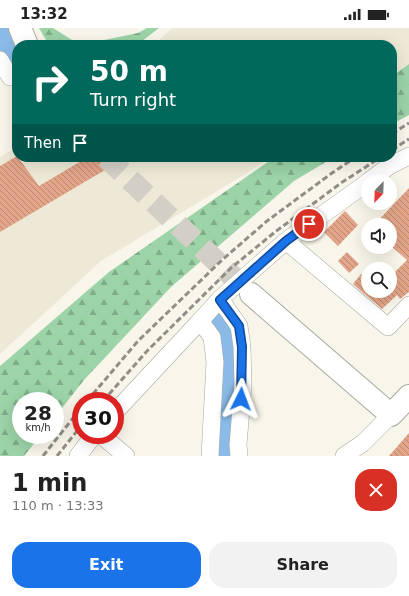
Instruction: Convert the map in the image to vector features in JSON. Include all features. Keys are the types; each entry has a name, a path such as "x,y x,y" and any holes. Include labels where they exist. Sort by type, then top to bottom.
{"street":[{"path":"20,28 25,40"},
{"path":"0,60 10,77"},
{"path":"378,174 389,166 409,156"},
{"path":"124,402 220,300 286,241 361,187"},
{"path":"286,241 388,326 409,305"},
{"path":"251,294 391,415"},
{"path":"220,300 239,326 242,347 243,384 238,456"},
{"path":"200,321 212,337 215,362 210,456"},
{"path":"344,456 363,444 409,396"},
{"path":"78,456 87,444"},
{"path":"112,444 126,456"}],"shaded area":[{"path":"172,28 409,28 409,64 397,72 397,40 159,40"},
{"path":"12,150 12,162 263,162 101,261 0,354 0,157"}],"green space":[{"path":"39,28 53,28 72,40 46,40"},
{"path":"147,28 159,28 143,40 104,40 138,33"},
{"path":"409,64 409,115 397,121 397,72"},
{"path":"268,162 326,162 294,181 171,287 75,392 72,392 72,395 64,406 64,392 12,392 12,444 34,444 24,456 0,456 0,366 109,272"}],"building":[{"path":"12,159 12,162 21,162 39,186 80,162 119,162 0,232 0,166"},
{"path":"409,188 409,292 400,299 397,295 397,270 407,260 397,251 397,218 381,218 388,210 397,210 397,201"},
{"path":"345,211 358,225 338,246 324,232"},
{"path":"347,252 359,264 349,273 338,261"},
{"path":"361,274 361,291 353,284"},
{"path":"369,298 394,298 382,309"},
{"path":"409,433 409,456 389,456"}],"waterway":[{"path":"0,28 4,38 12,50"},
{"path":"219,319 230,338 226,456"}],"tunnel":[{"path":"111,162 251,294"}],"railway":[{"path":"397,131 409,123"},
{"path":"397,147 409,139"},
{"path":"95,392 138,341 222,260 267,221 348,162"},
{"path":"111,392 147,351 231,268 275,232 341,183 373,162"},
{"path":"43,456 72,419"},
{"path":"57,456 72,437"}],"route":[{"path":"241,399 243,384 242,347 239,326 220,300 286,241 309,224"}]}
